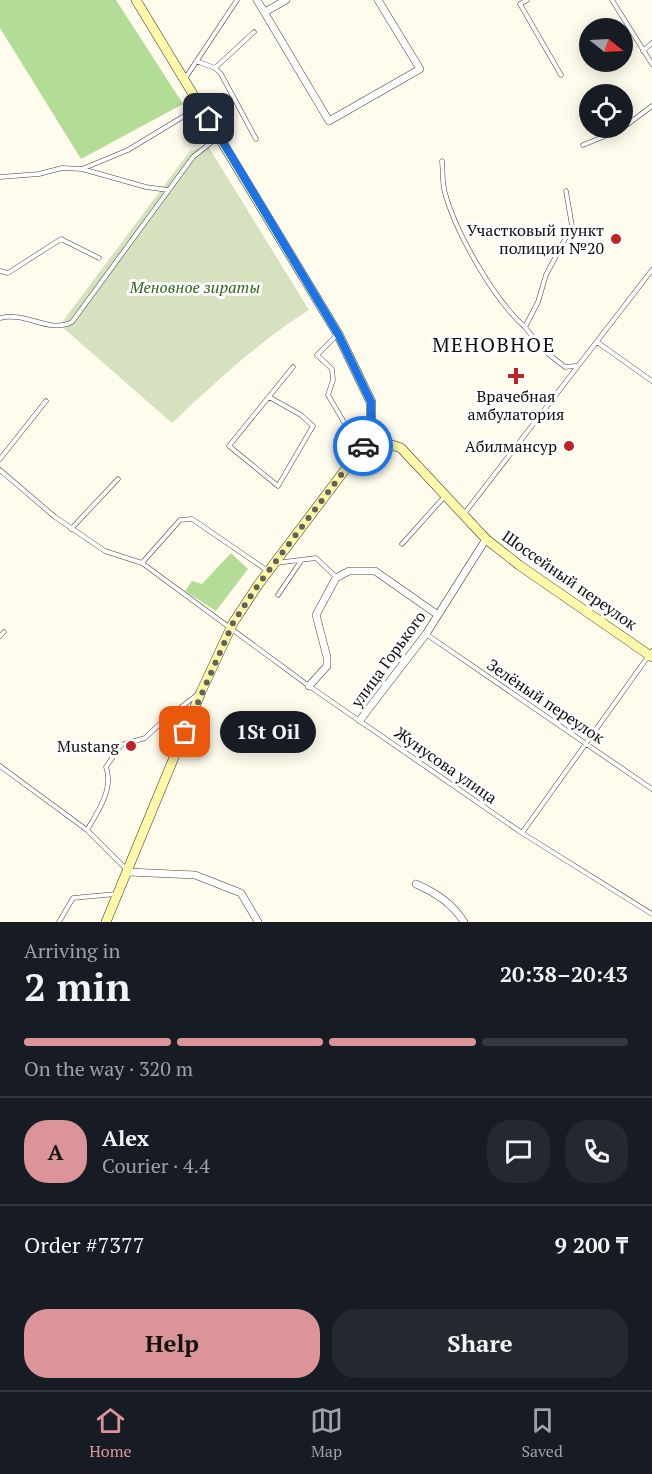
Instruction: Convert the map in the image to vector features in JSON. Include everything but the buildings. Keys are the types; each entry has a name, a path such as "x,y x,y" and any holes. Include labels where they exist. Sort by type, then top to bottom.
{"main road":[{"path":"106,922 201,692 231,629 272,567 363,446 368,434 371,402 338,334 136,0"},
{"name":"Шоссейный переулок","path":"363,446 389,444 401,448 446,495 462,516 486,538 519,565 651,654"}],"street":[{"path":"257,0 329,121 420,69 378,0"},
{"path":"265,12 286,0"},
{"name":"улица Горького","path":"360,720 426,634 486,538"},
{"name":"улица Горького","path":"336,578 349,571 375,571 438,615"},
{"path":"309,686 327,666 327,657 316,615 336,578"},
{"path":"128,872 195,875 241,893 258,922"},
{"path":"416,884 438,894 457,910 464,922"}],"lane":[{"path":"185,78 237,0"},
{"path":"527,0 520,4 561,75"},
{"path":"612,0 652,64"},
{"path":"215,68 254,32"},
{"path":"643,51 652,43"},
{"path":"196,61 215,68 256,139"},
{"path":"82,169 128,150 201,105"},
{"path":"583,146 620,130 652,106"},
{"path":"0,318 17,315 55,326 72,322 193,157 219,136"},
{"path":"442,161 444,191 461,234 508,313 525,327 542,349 565,367 577,366"},
{"path":"0,177 39,174 62,168 82,169 146,188 169,190"},
{"path":"525,327 538,302 546,275 572,226 566,191"},
{"path":"0,271 8,273 61,239 99,258"},
{"path":"462,516 652,270"},
{"path":"338,334 317,355 332,369 333,380 328,395 348,429 368,434"},
{"path":"597,342 652,381"},
{"path":"269,397 301,415 313,426 278,486 229,446 269,397 293,368"},
{"path":"0,459 46,401"},
{"name":"Жунусова улица","path":"1,473 71,529 105,551 142,563 309,686 522,833 652,914"},
{"path":"71,529 117,479"},
{"path":"402,544 446,495"},
{"path":"142,563 180,520 192,519 272,567 316,558 336,578"},
{"path":"278,595 302,561"},
{"path":"0,636 4,632"},
{"name":"Зелёный переулок","path":"426,634 652,789"},
{"path":"522,833 585,741 651,654"},
{"path":"87,830 98,811 110,777 106,767 121,746 146,738 162,722 201,692"},
{"path":"0,766 87,830 128,872"},
{"path":"59,922 73,898 119,894"}],"green space":[{"path":"0,0 116,0 183,104 81,159 0,28"},
{"name":"Меновное зираты","path":"208,146 309,310 255,349 172,423 60,325 190,151"},
{"path":"231,553 248,569 216,611 185,591 192,581 202,584"}],"way so far":[{"path":"185,732 233,623 258,585 363,446"}],"place":[{"name":"Участковый пункт полиции №20","path":"616,239"},
{"name":"Врачебная амбулатория","path":"516,376"},
{"name":"Абилмансур","path":"569,446"},
{"name":"1St Oil","path":"185,732"},
{"name":"Mustang","path":"131,746"}],"district":[{"name":"МЕНОВНОЕ","path":"494,344"}],"route":[{"path":"209,119 338,334 371,402 371,420 363,446"}]}
